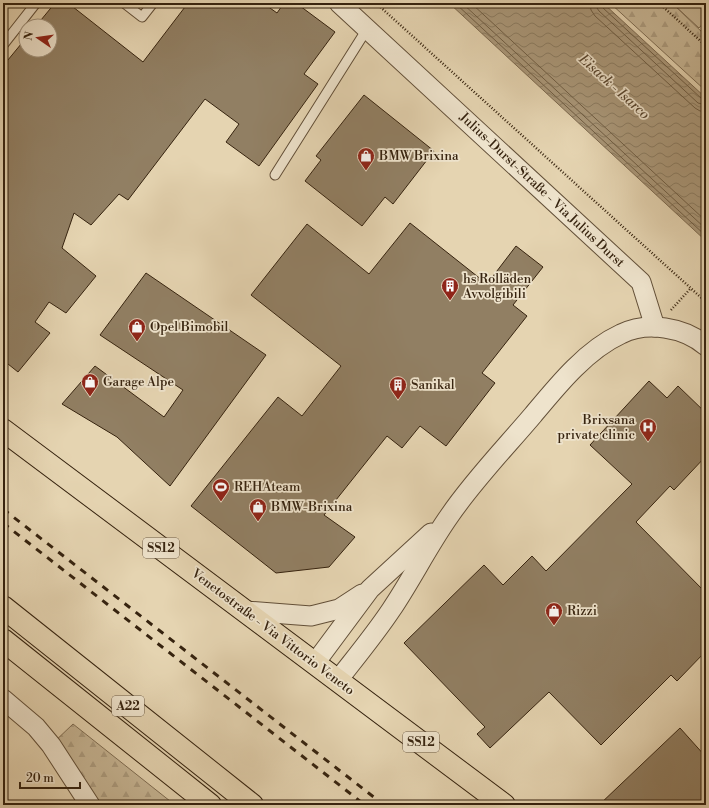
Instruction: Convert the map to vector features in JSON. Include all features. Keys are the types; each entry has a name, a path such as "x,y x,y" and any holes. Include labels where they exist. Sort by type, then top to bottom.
{"main road":[{"name":"Venetostraße - Via Vittorio Veneto","path":"3,430 504,805"},
{"name":"A22","path":"3,607 252,805"},
{"name":"A22","path":"3,640 210,805"}],"street":[{"name":"Julius-Durst-Straße - Via Julius Durst","path":"338,3 641,282 655,327"},
{"path":"338,680 390,611 450,515 469,490 558,385 592,352 620,334 637,328 655,327 679,331 706,346"},
{"path":"246,612 311,616 339,609 370,589 450,515"},
{"path":"315,663 370,589"},
{"path":"3,699 36,727 51,745 90,805"}],"lane":[{"path":"3,45 36,3"},
{"path":"124,3 142,17 154,3"},
{"path":"275,175 367,29"}],"path":[{"path":"376,3 706,302"},
{"path":"659,3 706,46"},
{"path":"655,327 691,288"}],"green space":[{"path":"610,3 672,3 706,36 706,91"},
{"path":"672,3 706,3 706,20 699,28"},
{"path":"73,724 175,805 90,805 51,745"}],"water":[{"name":"Eisack - Isarco","path":"449,3 603,3 706,98 706,241"}],"building":[{"path":"55,3 68,3 143,62 188,3 263,3 277,13 284,3 296,3 335,32 304,74 318,84 259,166 226,142 239,124 205,99 128,200 119,194 91,225 74,213 62,248 96,276 66,313 49,302 35,322 50,333 18,372 3,360 3,66 18,48 18,58 58,58 58,18 43,18"},
{"name":"BMW Brixina","path":"364,95 434,151 393,204 385,197 362,226 305,181 321,160 316,156"},
{"path":"410,223 487,284 516,246 543,267 513,305 527,316 482,373 495,383 446,446 420,426 402,448 387,436 324,515 355,537 329,567 276,573 191,506 278,397 302,416 341,366 251,295 307,224 369,274"},
{"path":"146,273 266,355 170,486 117,437 62,404 95,366 164,417 183,390 100,335"},
{"path":"649,381 667,398 678,386 706,413 706,456 674,490 670,486 636,522 706,593 706,651 677,681 671,675 601,745 549,692 490,748 477,734 485,727 404,643 484,565 503,585 532,556 546,571 632,484 590,445"},
{"path":"680,728 706,757 706,805 599,805"}],"railway":[{"path":"3,509 384,805"},
{"path":"3,523 365,805"}],"place":[{"name":"BMW Brixina","path":"366,171"},
{"name":"hs Rolläden Avvolgibili","path":"450,301"},
{"name":"Opel Bimobil","path":"137,342"},
{"name":"Garage Alpe","path":"90,397"},
{"name":"Sanikal","path":"398,400"},
{"name":"Brixsana private clinic","path":"648,442"},
{"name":"REHAteam","path":"221,502"},
{"name":"BMW-Brixina","path":"258,522"},
{"name":"Rizzi","path":"554,626"}]}
